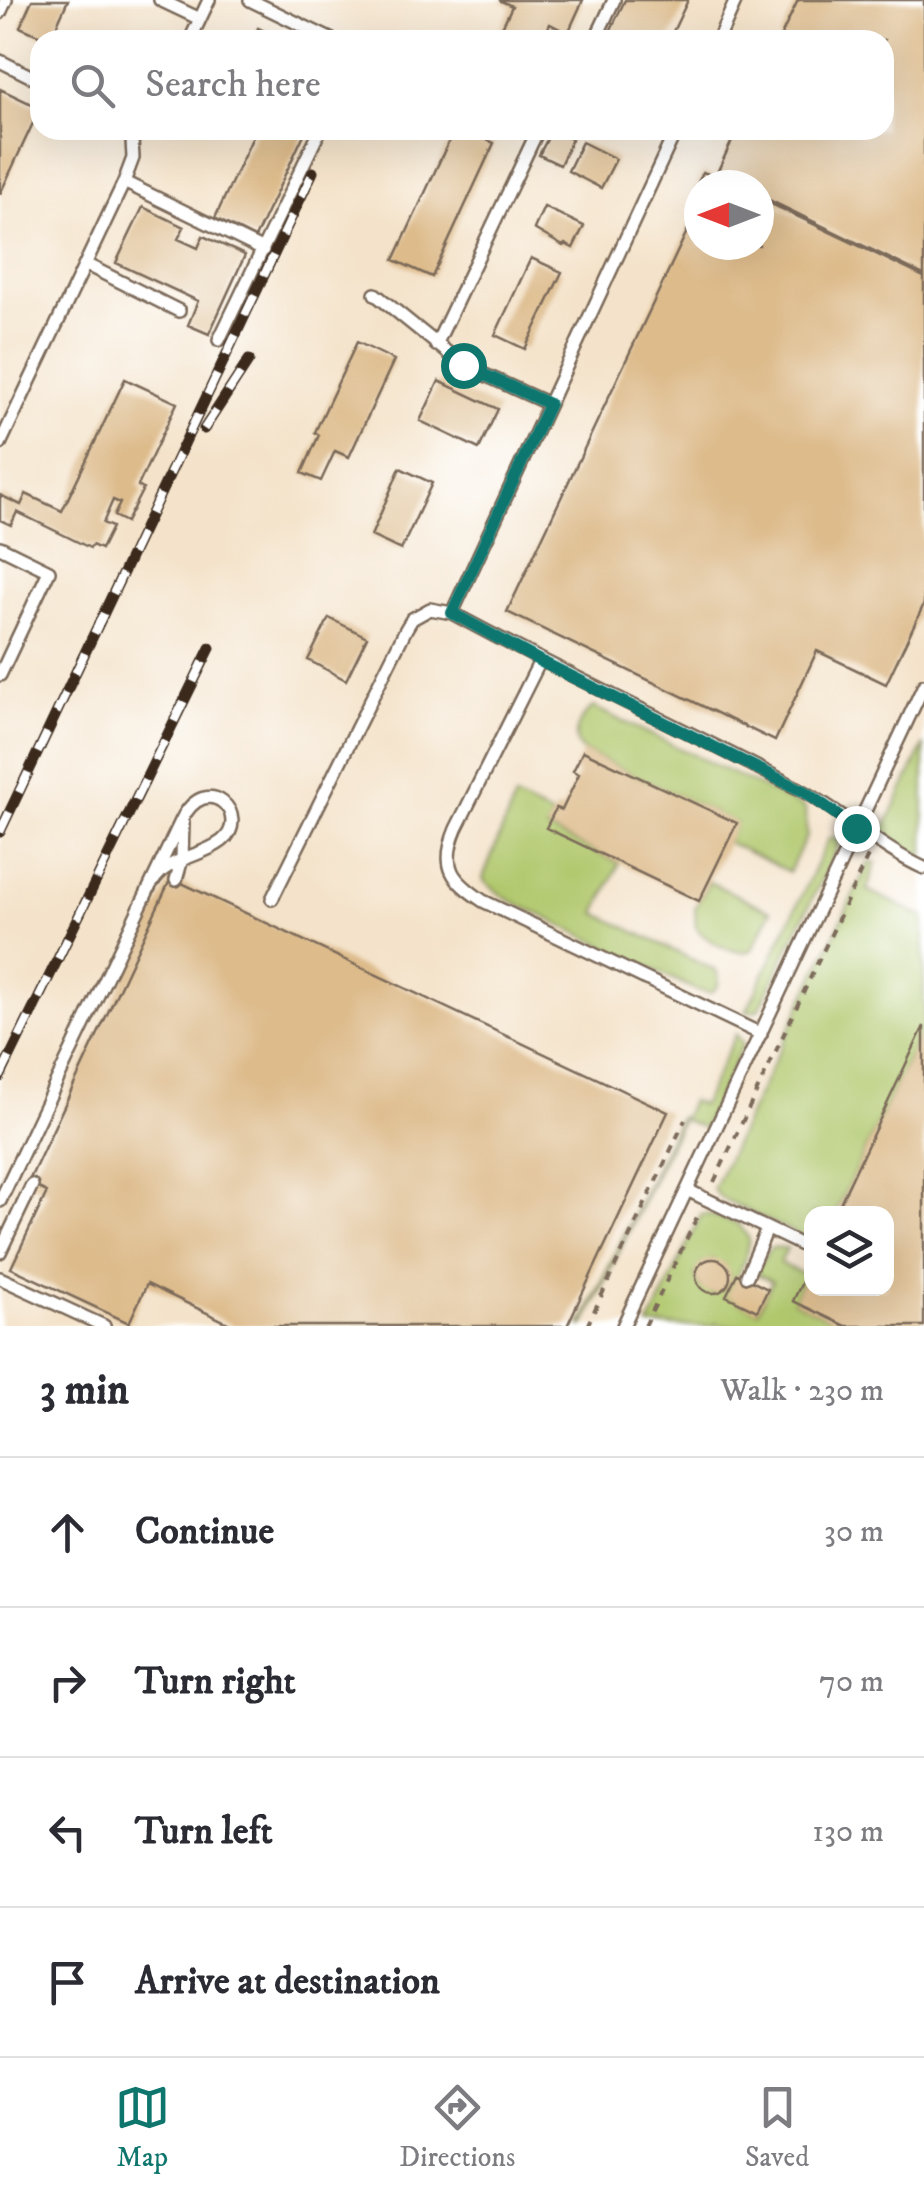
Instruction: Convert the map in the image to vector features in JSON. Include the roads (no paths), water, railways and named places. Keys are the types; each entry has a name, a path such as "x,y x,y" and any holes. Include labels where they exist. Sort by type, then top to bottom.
{"lane":[{"path":"0,13 6,0"},
{"path":"160,0 200,19"},
{"path":"195,30 208,0"},
{"path":"250,0 312,30"},
{"path":"600,30 614,0"},
{"path":"722,30 736,0"},
{"path":"0,60 30,76"},
{"path":"0,444 124,182 132,158 130,140"},
{"path":"219,340 315,140"},
{"path":"436,344 533,140"},
{"path":"452,613 671,140"},
{"path":"124,182 262,250"},
{"path":"84,264 179,311"},
{"path":"375,294 463,365 549,404"},
{"path":"0,547 48,570 0,675"},
{"path":"272,899 406,629 412,620 430,609 452,613 540,661 805,792 875,842 924,868"},
{"path":"540,661 456,830 448,856 457,882 483,901 761,1034"},
{"path":"623,1326 924,685"},
{"path":"0,1201 152,883 193,801 217,798 224,802 232,816 225,839 162,869 152,883"},
{"path":"184,818 185,830 195,842 218,844"},
{"path":"176,880 182,860 184,818"},
{"path":"0,1252 32,1185"},
{"path":"687,1190 804,1246"},
{"path":"746,1276 767,1228"},
{"path":"0,1278 104,1326"}],"railway":[{"path":"0,832 313,172"},
{"path":"204,429 249,360"},
{"path":"0,1077 210,648"}]}
